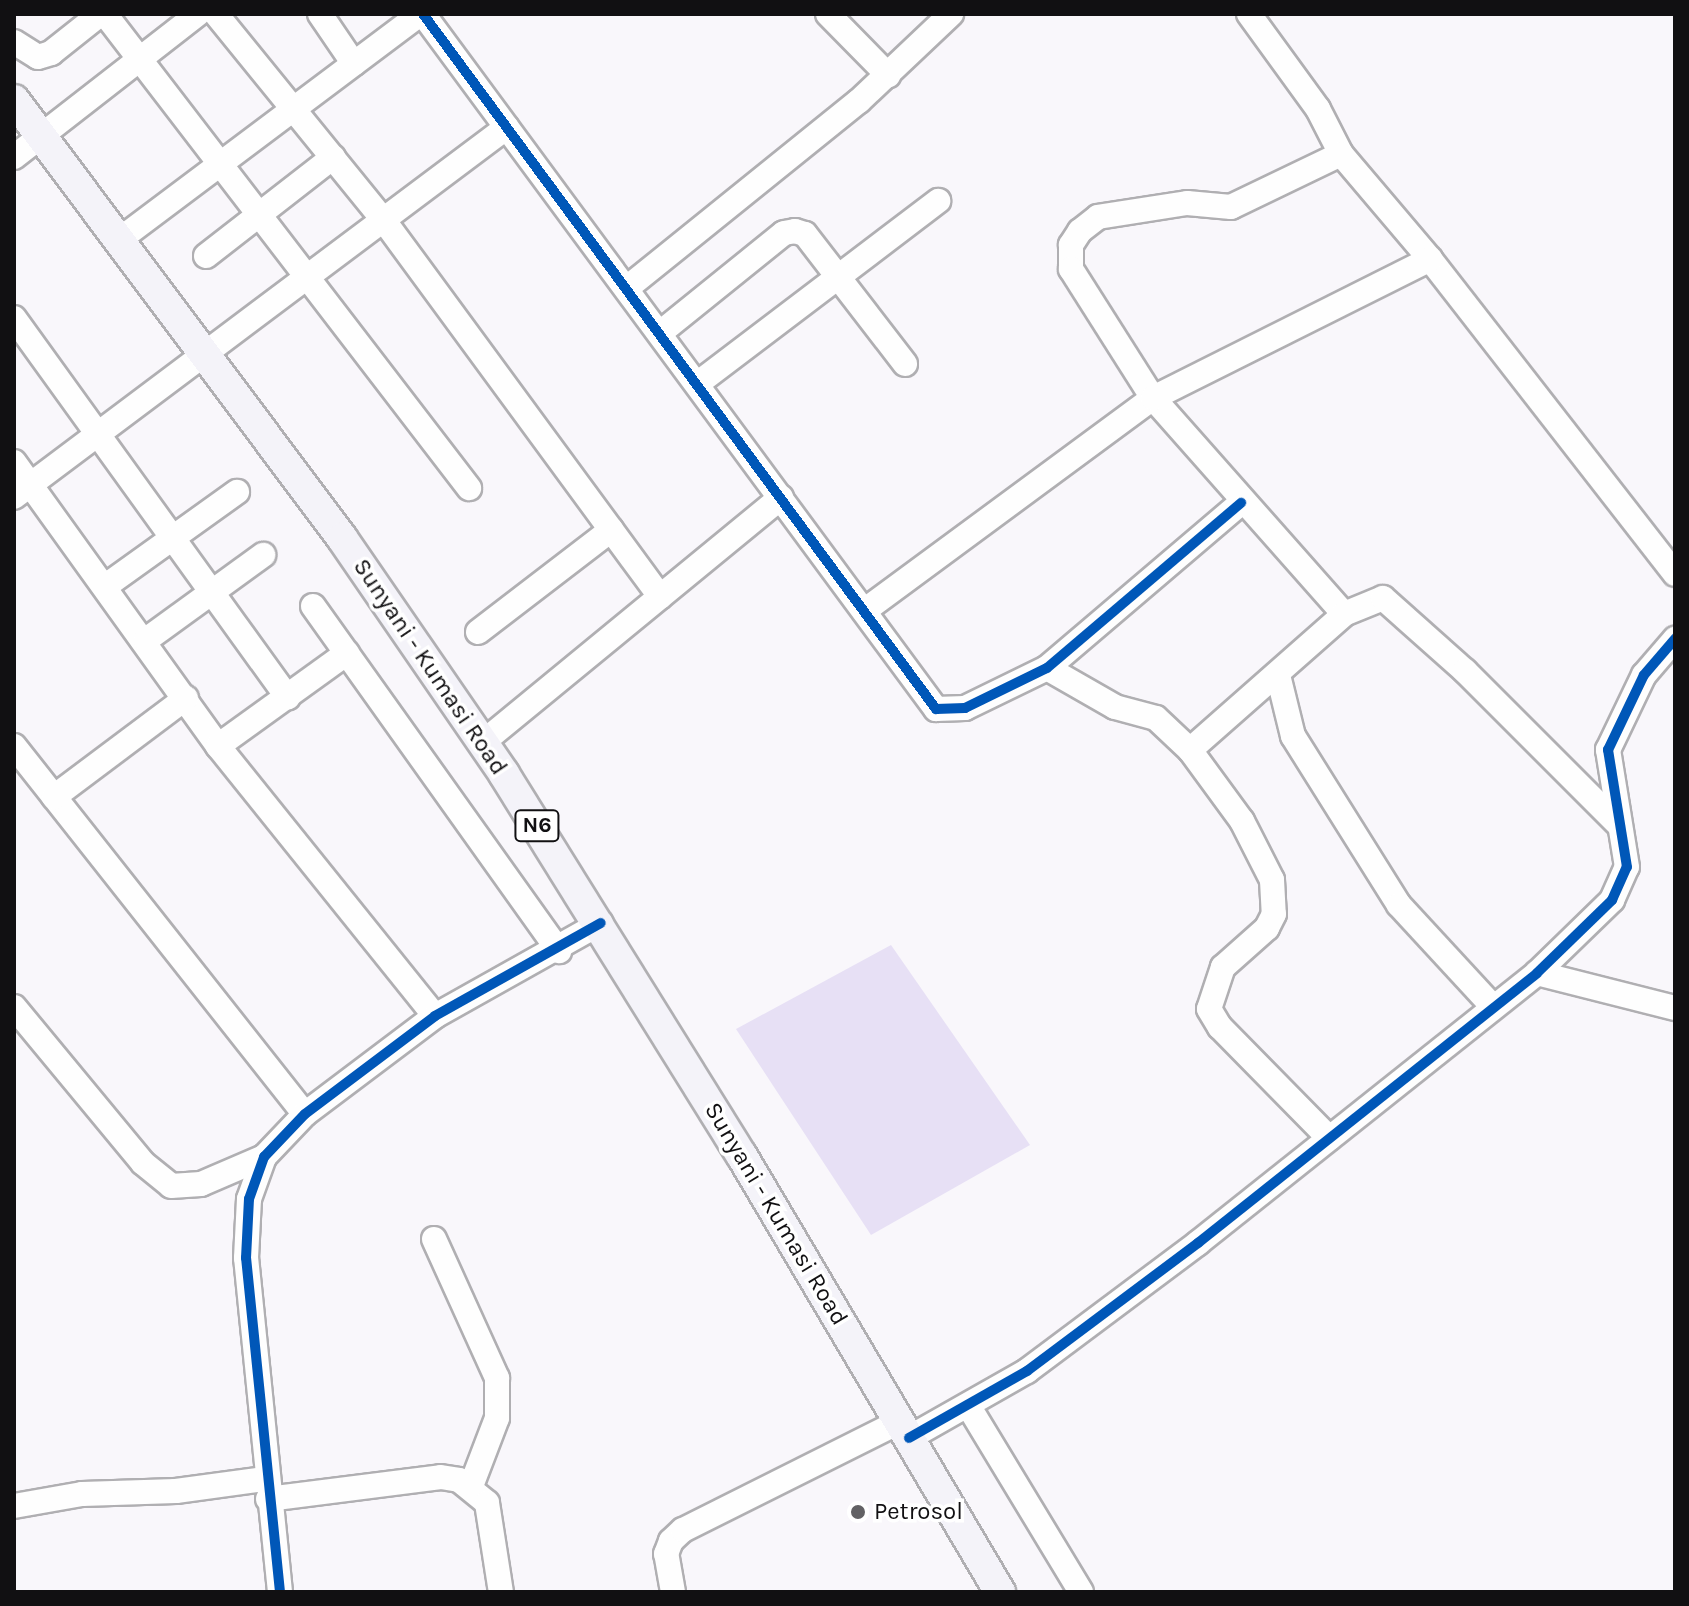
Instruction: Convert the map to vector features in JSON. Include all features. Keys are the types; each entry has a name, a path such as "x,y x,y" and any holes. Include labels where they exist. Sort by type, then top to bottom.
{"main road":[{"name":"Sunyani - Kumasi Road","path":"14,100 342,538 601,923 1000,1592"}],"street":[{"path":"14,42 38,57 51,53 102,14 222,163 469,488"},
{"path":"14,157 198,14"},
{"path":"216,14 385,222 660,597"},
{"path":"320,14 354,64"},
{"path":"119,240 421,14 936,709 965,708 1047,668 1241,503"},
{"path":"828,14 888,75"},
{"path":"627,288 733,207 888,75 951,14"},
{"path":"1249,14 1318,109 1341,154 1430,259 1675,574"},
{"path":"23,491 99,431 385,222 507,127"},
{"path":"1341,154 1249,202 1217,208 1187,203 1122,209 1098,217 1080,231 1071,245 1071,269 1153,398 1241,503 1344,614"},
{"path":"206,256 333,157"},
{"path":"697,384 938,201"},
{"path":"660,333 784,233 805,234 836,279 905,364"},
{"path":"864,611 1153,398 1430,259"},
{"path":"14,318 99,431 288,698"},
{"path":"14,462 23,491 107,585 218,746 435,1016"},
{"path":"107,585 237,492"},
{"path":"482,743 781,497"},
{"path":"478,632 611,530"},
{"path":"146,640 211,589 263,555"},
{"path":"1190,750 1344,614 1387,599 1617,823"},
{"path":"313,606 559,951"},
{"path":"673,1592 666,1554 683,1530 904,1430 969,1407 1027,1371 1537,973 1612,900 1624,880 1626,850 1617,823 1608,750 1644,675 1675,639"},
{"path":"218,746 347,653"},
{"path":"1047,668 1115,707 1156,718 1190,750 1242,821 1272,880 1276,900 1267,928 1223,967 1209,1009 1229,1037 1329,1138"},
{"path":"1278,675 1293,736 1399,905 1493,1007"},
{"path":"54,797 186,698"},
{"path":"14,746 305,1114"},
{"path":"14,1007 143,1163 171,1186 201,1184 264,1157 305,1114 435,1016 559,951 601,923"},
{"path":"1537,973 1675,1008"},
{"path":"264,1157 249,1199 246,1237 266,1489 280,1592"},
{"path":"434,1239 497,1378 497,1418 471,1486"},
{"path":"969,1407 1081,1592"},
{"path":"18,1500 266,1489 441,1477 471,1486 487,1503 501,1592"}],"shaded area":[{"path":"891,945 1030,1145 871,1235 736,1029"}],"cycle path":[{"path":"423,14 936,709 965,708 1047,668 1241,503"},
{"path":"909,1438 1027,1371 1198,1243 1537,973 1612,900 1627,867 1608,750 1644,675 1675,639"},
{"path":"280,1592 246,1258 249,1199 264,1157 305,1114 435,1016 601,923"}],"place":[{"name":"Petrosol","path":"858,1512"}]}
